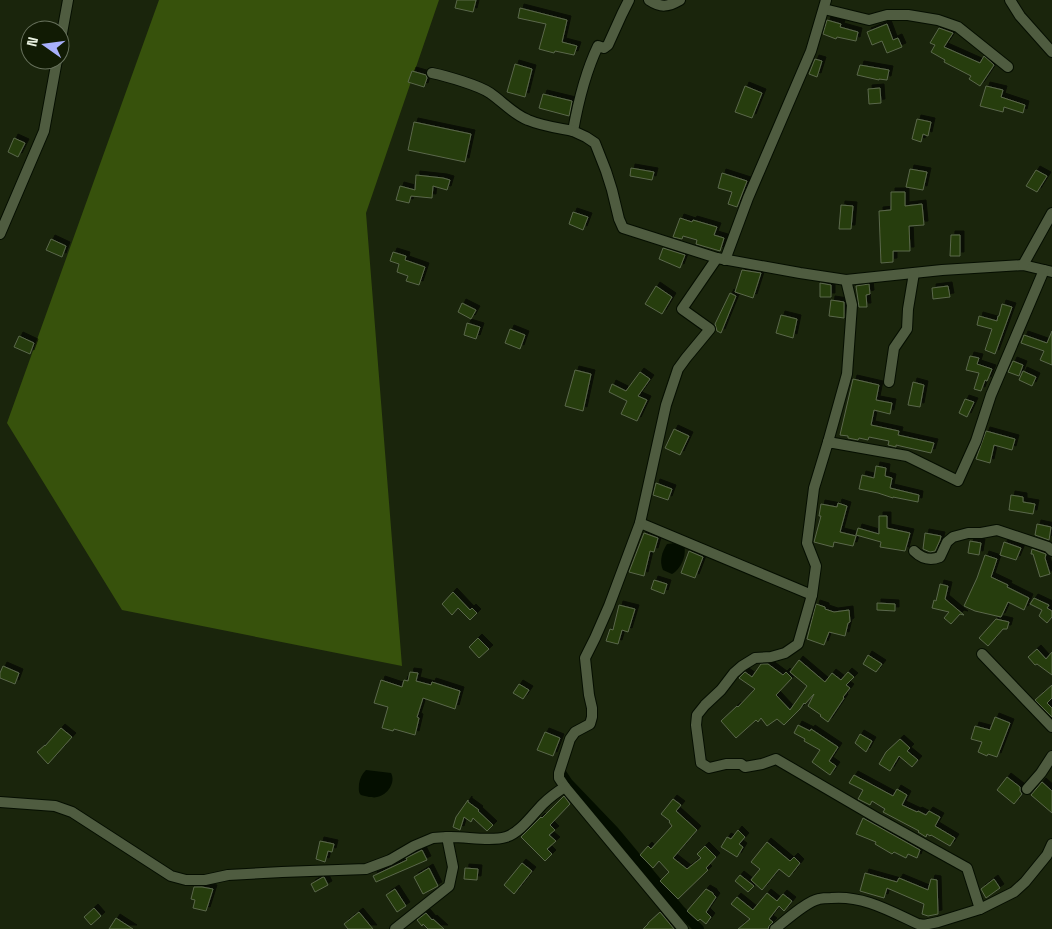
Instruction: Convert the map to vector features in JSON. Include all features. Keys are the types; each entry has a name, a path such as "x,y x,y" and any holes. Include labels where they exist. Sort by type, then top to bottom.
{"street":[{"path":"64,20 68,0"},
{"path":"573,131 576,113 591,61 598,46 604,48 608,45 629,0"},
{"path":"648,0 666,6 680,0"},
{"path":"1010,0 1020,16 1052,52"},
{"path":"683,929 565,787 558,773 570,739 575,732 590,724 592,708 584,658 609,606 640,523 666,405 678,369 710,329 682,309 721,259 811,50 825,4 869,20 887,15 938,20 958,27 1008,67"},
{"path":"0,234 44,131 55,70"},
{"path":"432,73 489,93 527,120 573,131 595,143 606,171 623,228 721,259 846,280 942,270 1023,265 1048,271 991,395 976,441 958,481 907,456 828,442"},
{"path":"1023,265 1052,213"},
{"path":"888,382 894,348 907,329 914,273"},
{"path":"846,280 852,306 847,374 814,488 807,542 816,566 812,596 798,644 785,653 771,657 755,658 742,666 734,673 722,690 705,705 697,715 696,725 701,763 709,768 726,764 741,764 746,767 776,759 967,868 980,909"},
{"path":"640,523 812,596"},
{"path":"914,551 926,558 937,559 940,557 947,542 953,537 968,533 997,530 1048,547 1052,551"},
{"path":"982,654 1052,727"},
{"path":"1027,789 1052,756"},
{"path":"0,802 55,806 72,812 171,876 186,880 205,880 228,876 282,872 366,869 390,860 433,838 506,837 517,830 555,793 565,787"},
{"path":"395,929 449,886 453,866 447,837"},
{"path":"775,929 802,908 818,899 836,897 854,898 918,924 924,925 938,922 980,909 1014,892 1025,882 1047,855 1052,844"}],"green space":[{"path":"159,0 439,0 366,213 402,666 122,610 7,423"}],"shaded area":[{"path":"676,543 684,545 685,553 681,565 672,574 663,570 661,560 662,553 667,544"},
{"path":"366,770 391,773 392,784 385,794 374,797 360,794 359,782"}],"building":[{"path":"457,0 476,0 473,12 455,8"},
{"path":"520,8 567,20 562,42 577,46 574,55 539,49 546,24 518,18"},
{"path":"827,20 841,24 840,27 858,32 856,41 837,37 836,39 823,34"},
{"path":"887,24 893,40 898,38 902,47 887,53 882,41 872,45 867,32"},
{"path":"939,28 953,33 944,47 980,63 984,56 994,65 980,86 969,79 971,76 944,62 945,60 931,52 935,45 930,43"},
{"path":"815,59 822,61 817,77 809,74"},
{"path":"515,64 532,69 525,97 507,92"},
{"path":"860,65 889,70 887,80 857,75"},
{"path":"412,71 426,75 424,87 408,82"},
{"path":"745,86 762,93 752,118 735,112"},
{"path":"986,86 1003,90 1001,97 1025,105 1023,113 1004,107 1003,112 980,106"},
{"path":"880,88 881,103 869,104 868,89"},
{"path":"543,94 572,101 569,116 539,108"},
{"path":"917,119 931,122 928,136 923,134 921,142 912,139"},
{"path":"414,122 471,134 465,162 408,150"},
{"path":"14,138 25,143 18,157 8,152"},
{"path":"631,168 654,172 652,180 630,176"},
{"path":"910,169 927,172 923,190 906,187"},
{"path":"1036,170 1047,176 1037,192 1026,186"},
{"path":"722,173 747,181 737,207 728,204 732,192 718,188"},
{"path":"416,175 450,180 447,190 433,186 432,198 411,196 409,203 396,200 400,186 415,190"},
{"path":"891,192 905,192 905,206 922,204 924,225 909,226 910,251 893,251 893,262 881,263 879,211 891,210"},
{"path":"841,205 853,206 851,229 839,229"},
{"path":"573,212 588,217 583,230 569,224"},
{"path":"680,218 717,227 714,235 724,238 720,251 696,244 697,240 683,236 682,239 673,237"},
{"path":"951,235 960,235 960,256 950,256"},
{"path":"51,239 66,246 62,257 46,250"},
{"path":"663,248 685,255 680,268 659,259"},
{"path":"393,252 406,256 405,260 425,267 419,285 406,281 408,276 397,272 399,264 390,261"},
{"path":"742,270 761,273 753,298 735,292"},
{"path":"820,283 831,285 831,297 820,297"},
{"path":"869,284 870,294 866,295 867,307 859,307 856,286"},
{"path":"656,286 672,297 662,314 645,304"},
{"path":"948,286 950,297 933,299 932,288"},
{"path":"730,293 736,296 721,333 717,331 715,324"},
{"path":"831,300 844,302 844,318 829,316"},
{"path":"462,303 476,310 471,319 458,312"},
{"path":"1002,304 1012,307 995,354 985,350 992,329 977,325 979,316 997,321"},
{"path":"781,315 797,319 793,338 776,333"},
{"path":"467,323 480,327 476,339 464,335"},
{"path":"510,329 525,335 520,349 505,343"},
{"path":"1052,331 1052,365 1040,360 1044,351 1021,343 1024,335 1047,343"},
{"path":"19,336 34,343 30,354 14,347"},
{"path":"970,356 979,358 977,364 992,369 981,391 974,389 979,373 966,370"},
{"path":"1013,361 1023,365 1019,376 1008,372"},
{"path":"575,370 591,374 583,411 565,406"},
{"path":"1023,371 1036,377 1032,386 1019,380"},
{"path":"640,372 650,379 638,396 647,400 637,421 621,414 627,401 609,392 612,384 626,391"},
{"path":"853,379 879,385 876,400 892,403 890,414 874,410 871,425 899,431 898,435 934,443 931,453 888,445 889,441 869,437 868,440 859,438 858,440 840,435"},
{"path":"913,382 924,385 920,407 908,405"},
{"path":"965,399 974,402 967,417 959,413"},
{"path":"674,429 689,436 680,455 665,448"},
{"path":"986,431 1015,439 1012,450 994,445 990,463 976,459"},
{"path":"876,466 886,468 885,476 892,478 890,488 919,495 918,502 859,489 862,475 874,478"},
{"path":"656,483 672,489 668,500 653,495"},
{"path":"1011,495 1023,497 1023,502 1035,504 1033,514 1009,510"},
{"path":"838,503 847,506 840,532 856,536 853,546 834,542 833,547 814,542 821,516 819,516 821,504 837,507"},
{"path":"879,516 887,516 887,528 910,533 905,551 880,547 881,542 856,535 858,528 879,534"},
{"path":"1037,524 1051,527 1049,540 1035,535"},
{"path":"644,533 658,538 654,552 650,551 644,576 629,572"},
{"path":"925,533 941,536 935,551 930,552 923,549"},
{"path":"970,541 981,543 979,555 968,553"},
{"path":"1004,542 1021,548 1016,560 1000,555"},
{"path":"1032,549 1046,554 1045,558 1050,574 1040,577 1033,554 1031,554"},
{"path":"689,551 703,557 695,578 681,573"},
{"path":"985,555 997,559 991,577 1029,598 1024,610 1008,602 1001,617 975,611 964,606"},
{"path":"654,580 667,584 664,594 651,589"},
{"path":"940,584 948,586 945,599 964,615 960,614 951,624 944,618 949,612 932,608 934,600 936,601"},
{"path":"453,592 470,610 472,608 477,613 470,620 458,608 452,615 442,604"},
{"path":"1034,598 1049,605 1047,608 1052,611 1052,617 1047,623 1039,616 1042,610 1030,604"},
{"path":"877,603 895,604 895,611 877,610"},
{"path":"816,604 834,612 849,610 850,622 848,623 845,636 829,632 824,645 807,639"},
{"path":"619,605 635,609 628,632 622,630 618,644 606,641 610,629 613,630"},
{"path":"996,619 1009,622 1007,629 1003,629 988,646 979,638"},
{"path":"478,638 489,649 479,658 469,647"},
{"path":"1037,649 1046,659 1052,652 1052,675 1037,664 1035,665 1028,657"},
{"path":"868,655 882,664 876,672 863,664"},
{"path":"799,660 825,682 832,673 841,680 848,672 854,677 846,685 850,688 828,722 808,706 814,694 784,725 777,719 767,726 761,718 758,722 756,720 736,738 721,721 755,689 739,678 745,672 752,677 761,664 768,664 783,675 786,672 792,678 776,695 790,710 807,686 790,672"},
{"path":"3,666 19,673 15,684 0,678"},
{"path":"410,672 418,673 416,681 431,685 432,682 460,691 455,709 423,698 417,717 419,718 415,735 394,729 393,731 382,728 388,707 374,703 381,680 402,687 404,680 408,681"},
{"path":"519,684 529,690 523,699 513,693"},
{"path":"1052,685 1052,698 1047,703 1052,708 1052,717 1035,700"},
{"path":"995,717 1010,723 997,757 988,754 987,756 978,752 982,742 971,739 975,726 990,730"},
{"path":"798,725 810,731 811,729 838,747 829,761 836,766 830,775 812,762 820,750 794,733"},
{"path":"61,728 72,737 48,764 37,752"},
{"path":"545,732 560,738 553,756 537,750"},
{"path":"860,734 872,741 866,752 855,743"},
{"path":"900,739 910,748 907,751 918,760 912,767 899,756 890,771 879,764 886,752"},
{"path":"854,775 893,796 897,789 907,795 902,805 926,815 929,811 940,817 935,826 955,838 950,846 931,835 927,834 926,837 919,831 883,812 885,809 872,801 870,805 858,799 863,790 849,783"},
{"path":"1007,777 1020,787 1022,794 1014,804 997,790"},
{"path":"1042,782 1052,791 1052,813 1031,795"},
{"path":"564,796 570,804 550,825 555,830 549,835 556,841 547,849 552,854 545,861 521,837"},
{"path":"673,799 681,805 676,811 697,830 673,858 687,869 701,858 697,854 705,846 716,857 706,868 708,870 678,899 660,881 669,872 659,861 653,868 640,855 648,846 651,849 672,826 670,821 661,814"},
{"path":"468,800 493,825 487,831 473,818 471,822 464,817 460,830 453,827 456,817"},
{"path":"863,818 920,850 917,858 908,854 906,858 894,852 892,854 875,844 876,842 856,834"},
{"path":"738,830 745,837 739,844 743,847 737,857 721,847 727,837 731,839"},
{"path":"320,841 334,844 332,852 328,851 325,862 316,859"},
{"path":"767,842 790,861 794,857 800,863 789,877 779,869 762,890 751,880 760,869 751,862"},
{"path":"422,850 427,860 376,882 373,876 407,860 406,858"},
{"path":"522,863 532,871 514,894 504,885"},
{"path":"429,868 438,886 423,894 414,877"},
{"path":"465,868 478,869 477,880 464,879"},
{"path":"865,873 897,882 899,878 928,890 931,879 937,880 938,914 928,916 922,914 924,904 887,888 884,898 860,891"},
{"path":"740,875 754,886 748,892 735,881"},
{"path":"323,877 328,885 315,892 311,884"},
{"path":"994,879 1000,888 986,898 981,889"},
{"path":"194,887 213,889 206,911 193,908 195,900 191,899"},
{"path":"395,889 406,906 397,912 386,895"},
{"path":"706,889 716,897 706,912 711,917 706,924 700,919 698,921 687,911"},
{"path":"767,893 777,901 783,894 792,901 784,911 779,906 769,919 773,922 768,929 738,929 750,919 731,904 737,897 753,910"},
{"path":"94,908 101,916 91,925 84,917"},
{"path":"359,912 373,929 348,929 344,924"},
{"path":"660,912 674,929 643,929 648,923"},
{"path":"426,913 444,929 428,929 423,924 422,926 417,920"},
{"path":"116,918 133,929 109,929"}],"waterway":[{"path":"562,774 568,783 614,831 680,910 699,929"}]}
